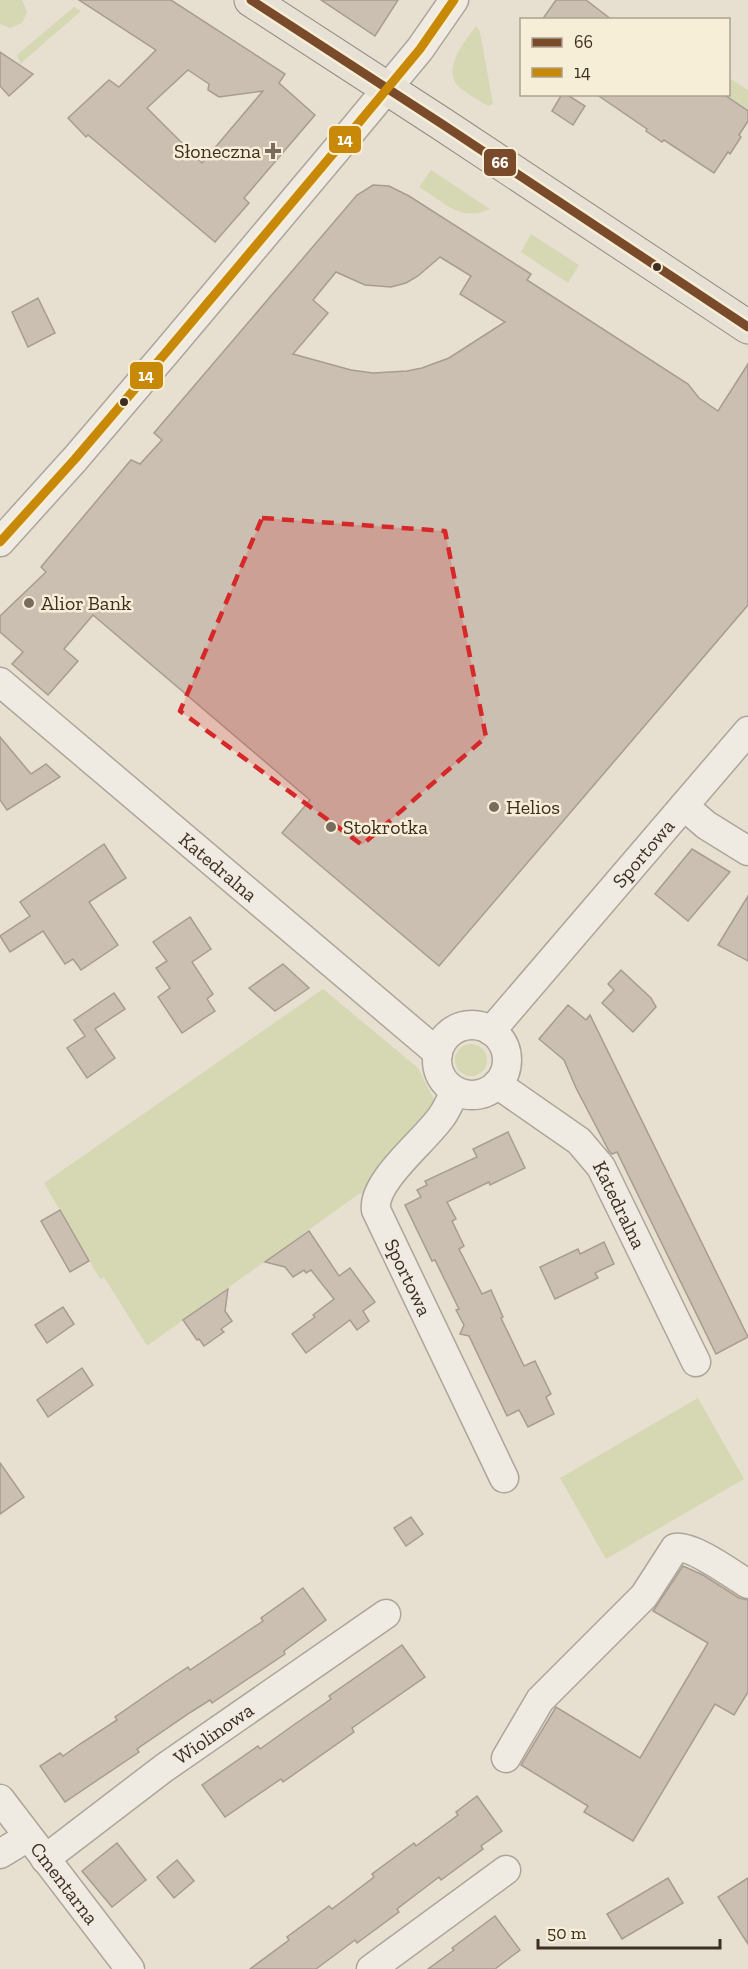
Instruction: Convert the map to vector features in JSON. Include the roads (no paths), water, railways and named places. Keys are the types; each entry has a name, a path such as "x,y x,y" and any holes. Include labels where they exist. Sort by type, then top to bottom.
{"main road":[{"path":"251,0 387,87 748,327"}],"street":[{"path":"0,542 75,459 420,50 454,0"},
{"name":"Katedralna","path":"0,682 438,1053"},
{"name":"Sportowa","path":"491,1031 748,731"},
{"path":"684,806 706,825 748,850"},
{"path":"470,1025 491,1031 504,1046 507,1056 506,1066 497,1084 489,1091 479,1094 468,1095 455,1091 443,1079 439,1071 438,1053 442,1042 458,1028 470,1025"},
{"name":"Katedralna","path":"497,1084 579,1142 601,1167 696,1362"},
{"name":"Sportowa","path":"455,1091 442,1116 382,1186 375,1204 504,1478"},
{"path":"506,1758 540,1700 644,1596 675,1548 680,1546 694,1552 748,1584"},
{"name":"Wiolinowa","path":"45,1859 164,1768 386,1614"},
{"name":"Cmentarna","path":"0,1799 130,1969"},
{"path":"0,1854 28,1837"},
{"path":"371,1969 506,1870"}],"place":[{"name":"Słoneczna","path":"273,151"},
{"name":"Alior Bank","path":"29,603"},
{"name":"Helios","path":"494,807"},
{"name":"Stokrotka","path":"331,827"}]}
